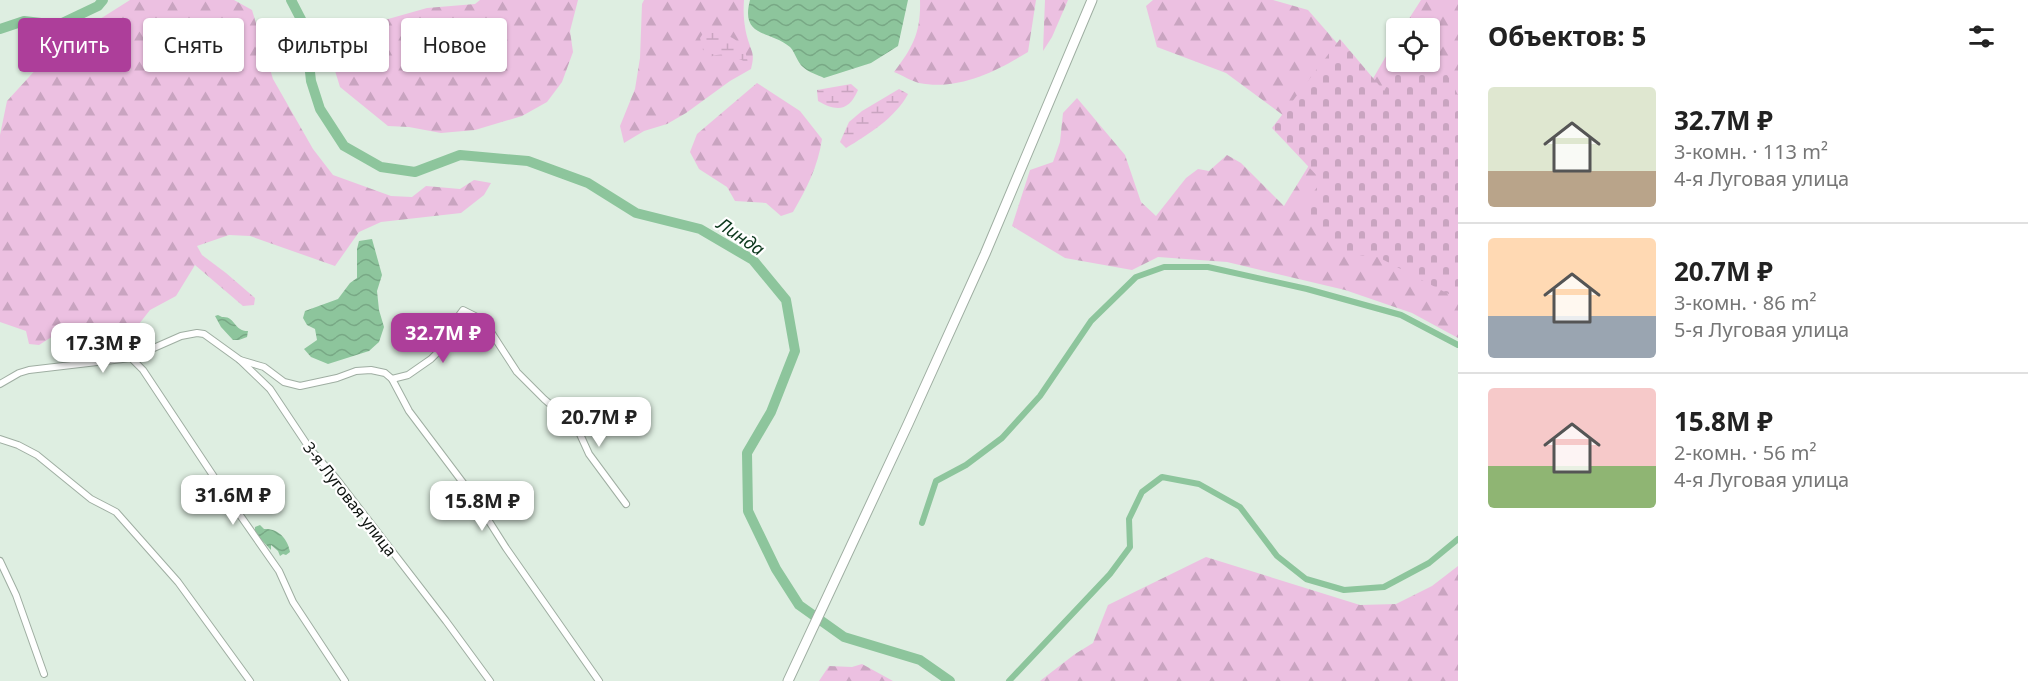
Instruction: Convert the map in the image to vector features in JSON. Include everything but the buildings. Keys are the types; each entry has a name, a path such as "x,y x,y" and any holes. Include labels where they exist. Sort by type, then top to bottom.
{"main road":[{"path":"788,681 985,254 1092,0"}],"street":[{"path":"392,379 408,375 431,359 445,345 452,325 463,310 477,317 491,332 517,372 579,432 589,454 626,504"},
{"name":"3-я Луговая улица","path":"131,358 181,336 197,333 204,334 240,360 270,389 310,449 342,486 490,681"},
{"path":"0,384 29,370 131,358 143,370 279,571 292,602 345,681"},
{"path":"240,360 264,367 284,382 300,386 337,378 356,371 371,370 385,373 392,379 409,411 473,496 506,548 599,681"},
{"path":"0,439 37,455 91,499 116,512 178,582 250,681"},
{"path":"0,561 16,595 44,674"}],"green space":[{"path":"130,0 234,0 252,10 256,23 256,72 271,72 313,149 333,175 391,196 412,197 426,186 460,189 474,180 491,183 484,195 461,213 381,222 359,232 335,266 250,236 229,235 197,246 202,255 255,298 254,305 243,306 195,265 176,296 150,310 128,338 61,331 39,345 29,344 26,331 0,322 0,135 7,101 34,72 131,72 131,18 102,18"},
{"path":"480,0 578,0 570,31 573,52 562,82 547,102 522,116 475,130 441,133 388,126 340,87 335,72 389,72 389,19 427,8 475,4"},
{"path":"644,0 744,0 745,25 753,60 751,69 730,81 686,113 667,124 644,131 624,143 620,126 635,89 640,58"},
{"path":"920,0 1036,0 1028,52 977,78 962,82 934,85 919,83 894,72 914,39 919,21"},
{"path":"1045,0 1068,0 1052,37 1043,51"},
{"path":"1153,0 1273,0 1308,10 1371,82 1386,56 1386,72 1440,72 1440,18 1409,18 1421,0 1458,0 1458,338 1412,313 1345,290 1227,262 1158,257 1132,270 1065,258 1012,226 1030,170 1053,162 1060,142 1063,113 1077,98 1125,155 1141,202 1156,216 1186,178 1198,169 1209,171 1227,155 1241,163 1284,206 1319,149 1307,133 1226,73 1157,47 1146,6"},
{"path":"706,29 733,38 738,42 746,54 748,63 725,55 710,57 703,50 700,38"},
{"path":"1340,39 1384,91 1395,72 1440,72 1440,62 1458,95 1458,299 1378,257 1348,254 1302,207 1322,181 1272,128"},
{"path":"757,83 800,111 822,139 815,168 803,194 793,212 781,216 766,203 735,201 727,187 699,169 690,152 697,134"},
{"path":"851,84 858,90 846,106 831,107 818,101 817,90"},
{"path":"899,89 908,94 889,118 846,148 840,142 849,122 862,111"},
{"path":"1206,557 1360,605 1396,604 1432,586 1458,566 1458,681 1040,681 1093,643 1108,605"},
{"path":"862,664 893,681 819,681 829,666 852,667"}],"water":[{"path":"750,0 908,0 898,46 871,63 824,78 803,67 790,47 753,27 749,21 748,12"},
{"path":"372,239 382,275 377,291 384,327 379,342 369,351 328,364 311,357 304,349 317,340 315,329 307,325 303,318 305,311 338,299 350,283 357,278 359,241"},
{"path":"215,316 227,317 240,329 248,331 247,337 233,340 221,327"},
{"path":"260,525 264,529 274,530 282,535 290,552 280,556 271,545 271,550 255,533 255,527"}],"waterway":[{"name":"Линда","path":"0,29 24,21 58,25 98,6 103,0"},
{"name":"Линда","path":"291,0 305,27 311,81 320,109 344,146 381,167 415,172 460,155 528,161 588,183 636,213 700,229 753,260 786,300 795,351 771,412 747,453 748,511 776,569 799,605 844,637 920,660 950,681"},
{"path":"922,523 936,481 966,465 1002,438 1040,396 1091,321 1136,277 1164,267 1208,267 1307,289 1401,315 1458,345"},
{"path":"1009,681 1110,574 1130,547 1129,519 1142,492 1162,477 1199,484 1240,507 1277,556 1306,579 1344,590 1384,587 1429,563 1458,539"}]}
